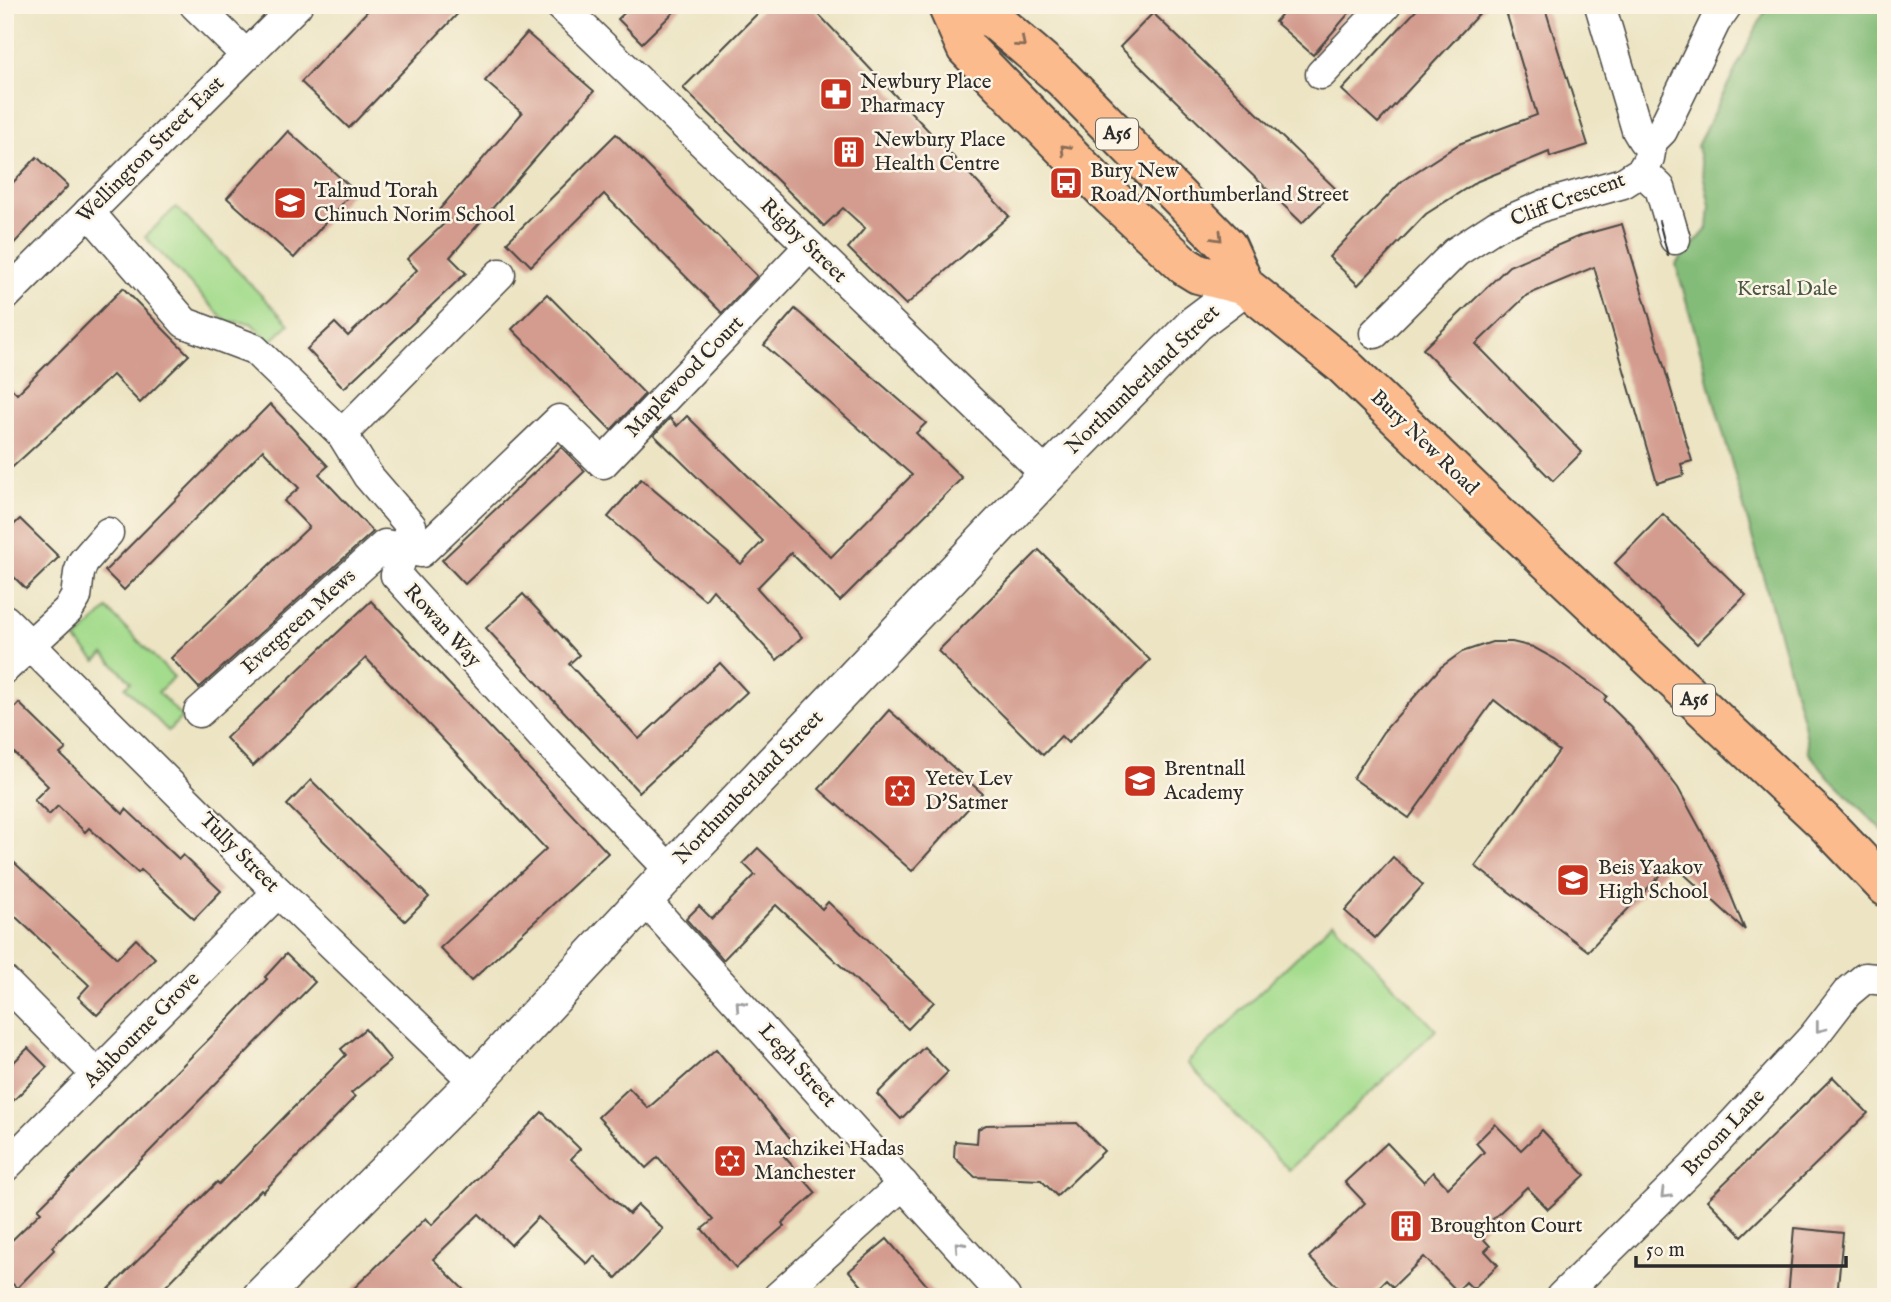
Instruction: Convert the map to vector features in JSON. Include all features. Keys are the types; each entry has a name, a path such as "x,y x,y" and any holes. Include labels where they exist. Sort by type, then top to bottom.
{"highway":[{"name":"A56","path":"947,5 966,48 1112,198 1185,266 1198,274 1245,286"},
{"name":"Bury New Road","path":"965,5 994,20 1062,78 1227,246 1245,286 1344,366 1824,821 1886,887"}],"street":[{"path":"195,5 246,55"},
{"name":"Wellington Street East","path":"5,296 297,5"},
{"name":"Rigby Street","path":"560,5 1047,475"},
{"path":"1321,74 1386,5"},
{"path":"1600,5 1640,136 1643,140 1652,141"},
{"name":"Cliff Crescent","path":"1375,333 1456,252 1496,226 1545,205 1623,183 1642,171 1649,158 1652,141 1662,131 1727,5"},
{"path":"1642,171 1660,188 1675,239"},
{"path":"89,212 185,323 254,349 342,434 500,274"},
{"name":"Maplewood Court","path":"404,548 421,552 559,420 603,463 809,247"},
{"name":"Northumberland Street","path":"265,1296 475,1082 644,899 1047,475 1196,323 1245,286"},
{"name":"Rowan Way","path":"342,434 368,476 411,526 396,575 542,736 671,871"},
{"path":"5,668 68,610 76,597 83,562 108,533"},
{"name":"Evergreen Mews","path":"200,712 385,545 404,548"},
{"name":"Tully Street","path":"5,620 278,892 475,1082"},
{"name":"Ashbourne Grove","path":"5,1167 278,892"},
{"name":"Legh Street","path":"644,899 1004,1297"},
{"name":"Broom Lane","path":"1561,1297 1693,1167 1813,1037 1847,993 1865,978 1886,980"},
{"path":"5,982 97,1074"},
{"path":"778,1297 903,1184"}],"green space":[{"name":"Kersal Dale","path":"1768,5 1886,5 1886,834 1809,753 1804,723 1676,264 1708,228 1710,206 1697,146"},
{"path":"176,207 289,324 270,342 251,323 226,321 145,237"},
{"path":"107,609 174,677 158,692 182,717 168,731 125,687 131,682 104,654 96,661 76,640"},
{"path":"1333,922 1436,1030 1289,1170 1187,1063"}],"building":[{"path":"373,5 466,5 349,128 301,82"},
{"path":"633,5 681,5 642,43 618,19"},
{"name":"Newbury Place Health Centre","path":"766,5 810,5 1009,216 906,305 848,248 865,228 843,208 824,226 683,88"},
{"path":"1289,5 1356,5 1313,55 1275,22"},
{"path":"1421,5 1487,5 1378,123 1342,90"},
{"path":"1504,5 1544,5 1588,145 1550,157 1549,152 1478,181 1426,214 1358,285 1329,257 1402,181 1459,144 1537,115"},
{"path":"1153,13 1336,189 1302,223 1120,47"},
{"path":"527,33 594,91 450,257 466,273 344,388 307,349 335,323 348,336 417,270 407,259 449,219 439,210 522,113 485,81"},
{"path":"288,131 354,190 294,258 227,198"},
{"path":"616,134 757,276 722,313 604,194 531,266 507,242"},
{"path":"37,157 68,186 5,253 5,191"},
{"path":"1622,224 1692,461 1681,464 1684,475 1657,483 1594,267 1527,295 1476,344 1582,452 1553,481 1423,349 1509,266 1582,235"},
{"path":"123,288 189,355 140,403 113,375 5,474 5,382 17,394"},
{"path":"547,294 645,394 611,430 512,329"},
{"path":"795,309 926,423 916,433 962,478 840,601 791,553 757,588 802,637 777,660 713,590 705,600 608,517 641,479 741,564 763,541 654,435 670,418 677,426 687,416 831,557 912,475 764,345"},
{"path":"270,404 328,466 319,474 373,532 199,688 171,658 309,527 284,501 299,488 263,450 124,590 105,571"},
{"path":"561,447 585,471 465,584 442,560"},
{"path":"1663,514 1746,595 1697,644 1615,563"},
{"path":"20,519 59,557 26,589 5,568 5,533"},
{"path":"1039,550 1150,660 1068,743 1061,736 1043,755 938,651"},
{"path":"523,594 579,655 569,664 639,739 720,663 747,692 639,792 486,628"},
{"path":"371,601 608,853 471,981 440,948 546,849 366,658 253,766 226,738"},
{"path":"1492,642 1512,642 1533,647 1555,659 1607,696 1604,700 1632,728 1678,788 1715,856 1745,930 1672,863 1588,951 1475,866 1559,751 1494,700 1409,818 1353,778 1383,732 1441,667 1462,652"},
{"path":"19,703 66,749 60,754 123,814 126,809 179,859 183,855 221,891 194,919 141,870 138,873 89,828 85,832 58,806 49,815 34,800 48,786 5,744 5,718"},
{"name":"Yetev Lev D'Satmer","path":"889,710 982,793 912,871 819,789"},
{"path":"311,780 429,897 405,921 287,805"},
{"path":"758,848 822,909 828,902 934,1002 908,1029 776,905 723,960 686,919 699,906 712,919 755,875 743,863"},
{"path":"5,854 117,958 136,939 155,958 97,1015 78,997 89,985 5,907"},
{"path":"1393,857 1423,885 1375,938 1345,911"},
{"path":"286,954 315,982 52,1247 54,1250 17,1288 5,1277 5,1247 41,1212 38,1209 223,1025 267,979 265,977"},
{"path":"365,1029 391,1060 351,1093 355,1097 263,1192 261,1190 155,1297 101,1297 217,1182 219,1184 346,1055 341,1049"},
{"path":"924,1047 948,1072 901,1119 877,1094"},
{"path":"28,1048 47,1067 5,1109 5,1071"},
{"name":"Machzikei Hadas Manchester","path":"716,1049 795,1144 783,1155 816,1193 782,1223 784,1226 736,1268 702,1229 713,1220 658,1157 646,1168 598,1117 629,1088 648,1108"},
{"path":"1833,1077 1868,1113 1742,1236 1707,1200"},
{"path":"542,1112 580,1149 571,1159 629,1214 638,1205 663,1229 616,1278 594,1256 587,1264 538,1217 511,1245 479,1214 433,1259 471,1297 345,1297 426,1218 432,1225"},
{"path":"1077,1123 1104,1151 1057,1196 1041,1180 975,1177 954,1157 955,1141 977,1143 978,1129 986,1125"},
{"name":"Broughton Court","path":"1495,1124 1521,1150 1542,1130 1585,1175 1548,1209 1527,1187 1478,1233 1490,1246 1485,1251 1498,1265 1473,1289 1466,1282 1457,1291 1424,1257 1393,1287 1386,1280 1369,1297 1347,1297 1309,1257 1365,1203 1345,1182 1387,1143 1424,1182 1433,1172 1448,1188 1484,1152 1476,1143"},
{"path":"1794,1228 1843,1233 1837,1297 1788,1297"},
{"path":"887,1239 937,1297 871,1297 849,1271"}],"tram line":[{"path":"1659,221 1668,256"}],"place":[{"name":"Newbury Place Pharmacy","path":"836,94"},
{"name":"Newbury Place Health Centre","path":"849,152"},
{"name":"Bury New Road/Northumberland Street","path":"1066,183"},
{"name":"Talmud Torah Chinuch Norim School","path":"290,203"},
{"name":"Brentnall Academy","path":"1140,781"},
{"name":"Yetev Lev D'Satmer","path":"900,791"},
{"name":"Beis Yaakov High School","path":"1573,880"},
{"name":"Machzikei Hadas Manchester","path":"730,1161"},
{"name":"Broughton Court","path":"1406,1226"}]}
